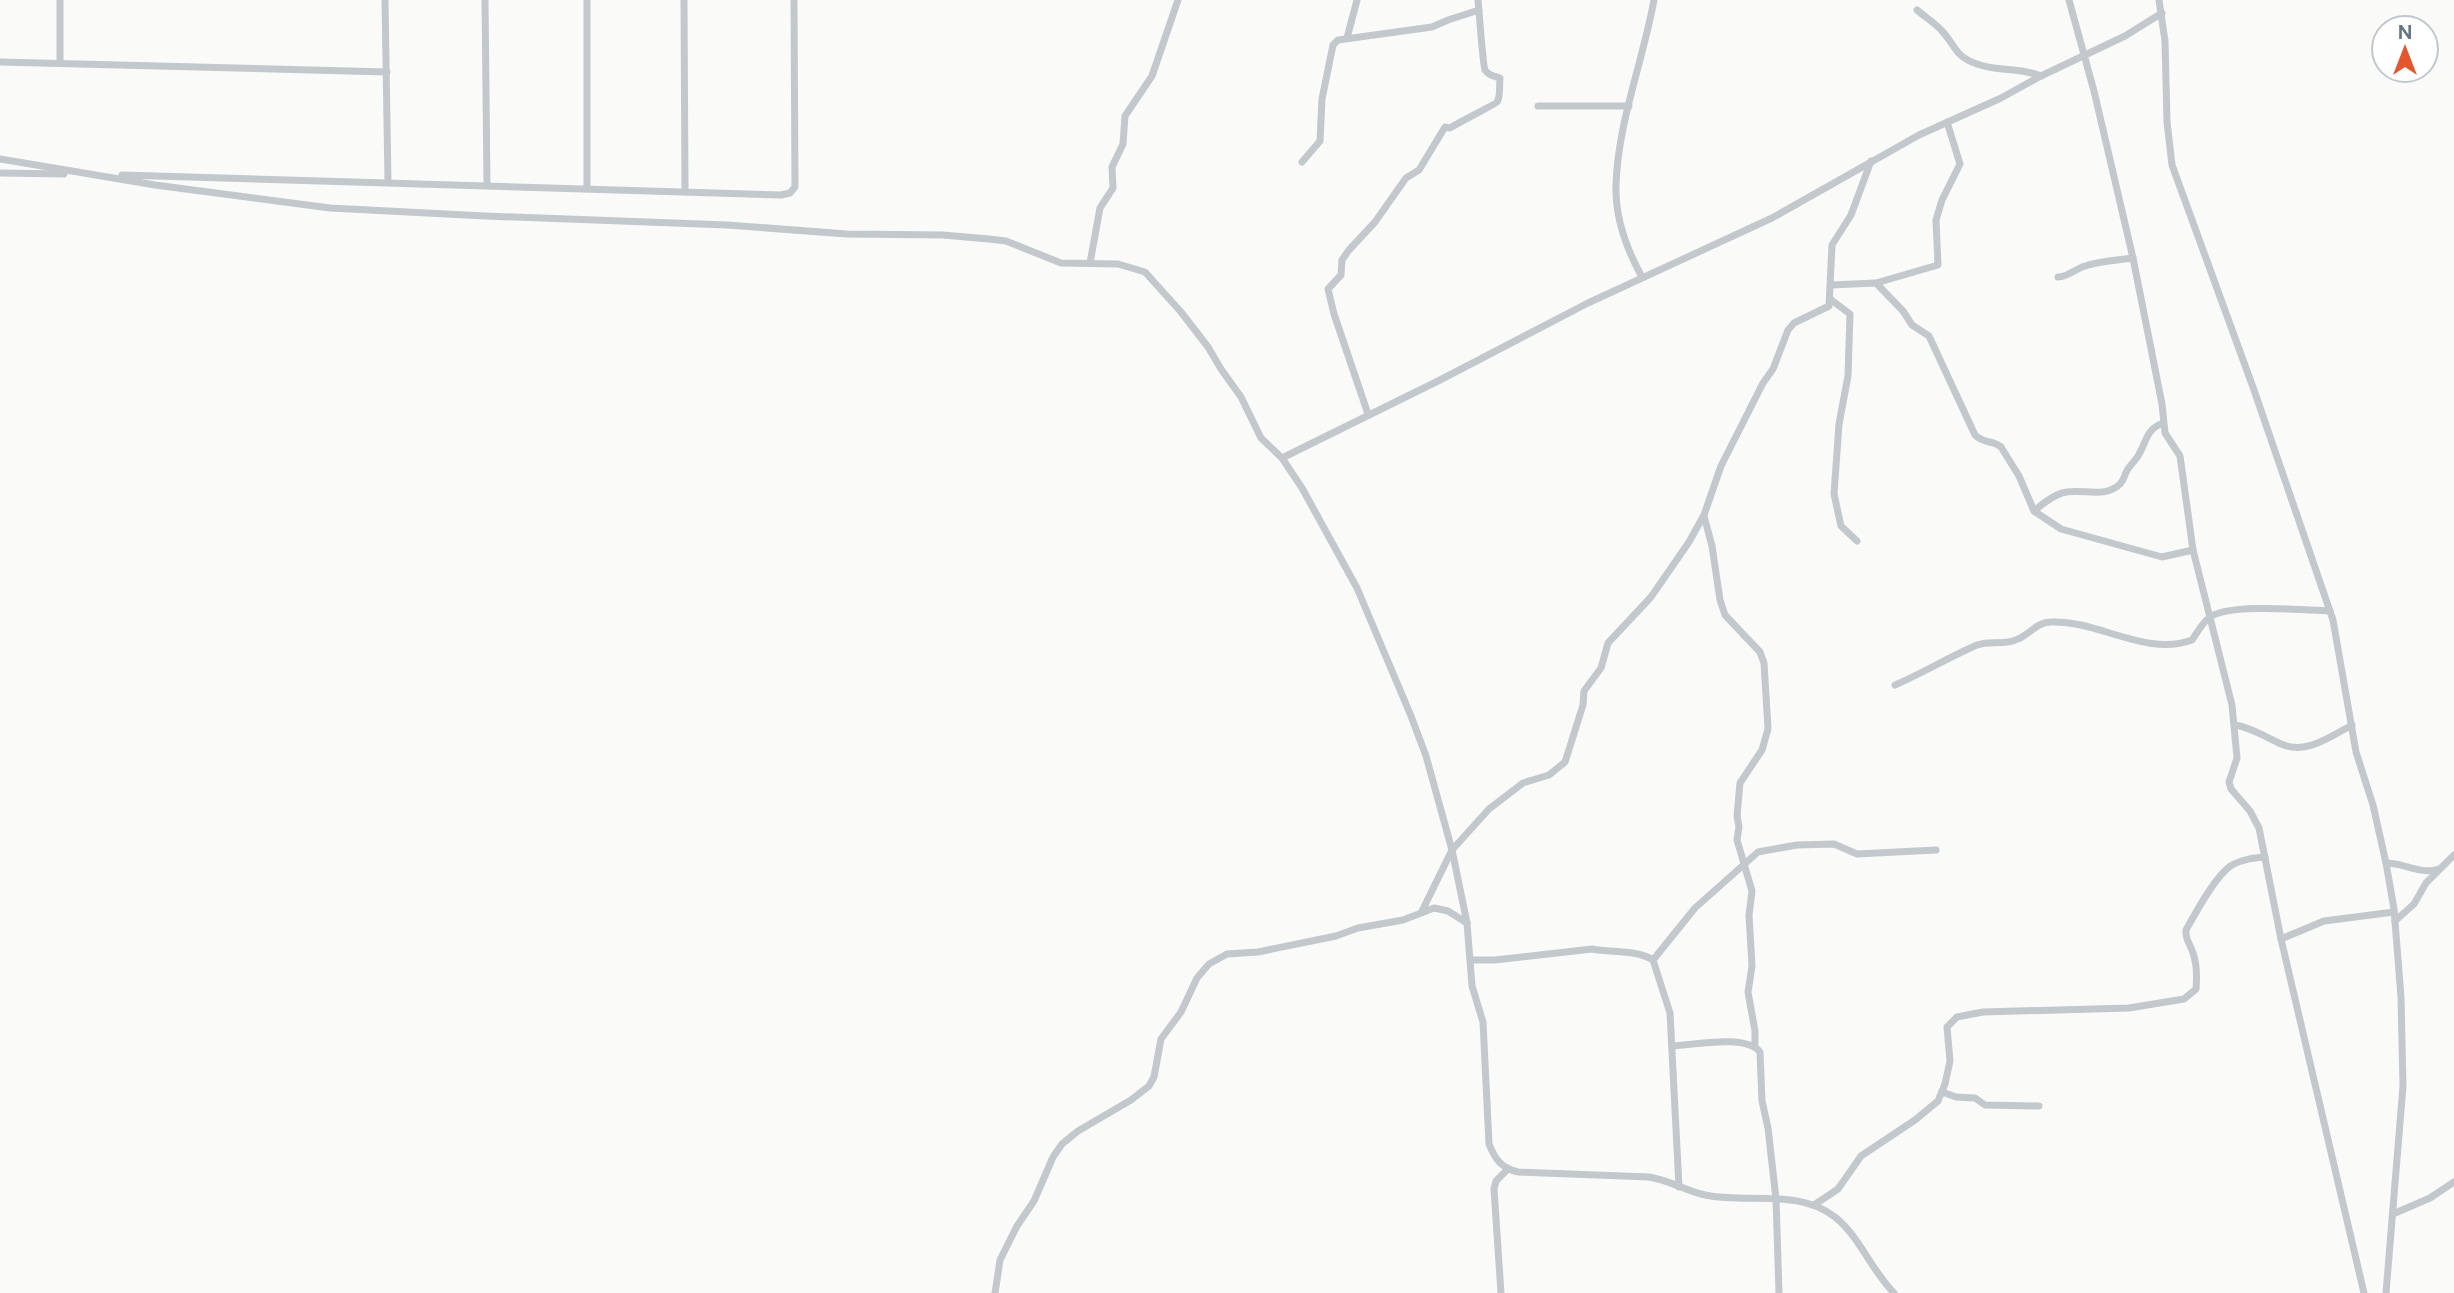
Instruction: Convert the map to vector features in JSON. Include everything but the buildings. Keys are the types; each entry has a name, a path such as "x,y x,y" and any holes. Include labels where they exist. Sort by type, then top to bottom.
{"street":[{"path":"60,0 60,63"},
{"path":"386,0 388,182"},
{"path":"485,0 487,185"},
{"path":"587,0 587,188"},
{"path":"684,0 685,191"},
{"path":"0,173 782,195 790,193 795,187 794,0"},
{"path":"1090,263 1100,208 1113,188 1112,167 1123,144 1125,116 1152,76 1178,0"},
{"path":"1347,38 1357,0"},
{"path":"1368,414 1328,289 1341,275 1342,260 1349,250 1375,222 1406,178 1419,170 1444,127 1450,128 1473,114 1494,106 1499,100 1500,78 1487,73 1483,66 1478,0"},
{"path":"1642,277 1628,251 1615,188 1618,157 1654,0"},
{"path":"2069,0 2094,91 2133,257 2162,404 2163,423 2168,440 2180,456 2193,551 2235,724 2237,758 2230,782 2231,789 2250,811 2259,828 2281,939 2364,1293"},
{"path":"2159,0 2165,41 2167,122 2172,165 2255,390 2330,611 2356,752 2373,805 2386,863 2394,912 2401,997 2403,1086 2386,1293"},
{"path":"1302,162 1320,141 1322,99 1333,45 1338,40 1432,27 1479,10"},
{"path":"1917,10 1944,33 1955,52 1972,62 1986,67 2031,71 2041,76"},
{"path":"1282,458 1642,277 1772,218 1947,121 2001,98 2083,57 2162,13"},
{"path":"0,62 387,72"},
{"path":"1538,106 1629,106"},
{"path":"1831,285 1876,284 1938,265 1936,220 1942,200 1961,164 1947,121"},
{"path":"0,159 330,208 739,225 847,234 943,235 989,239 1006,241 1061,263 1118,264 1145,272 1208,346 1241,397 1261,438 1282,458 1322,523 1373,623 1426,756 1452,850 1467,923 1472,986 1483,1022 1489,1144 1495,1158 1508,1170 1649,1177 1715,1197 1796,1200 1814,1205 1839,1221 1894,1293"},
{"path":"1422,911 1452,850 1489,809 1522,783 1549,775 1565,762 1583,705 1584,691 1601,668 1608,643 1651,597 1680,557 1704,515 1721,466 1763,383 1773,369 1788,330 1794,323 1829,306 1832,244 1851,215 1872,161"},
{"path":"2058,277 2066,277 2078,268 2092,264 2133,257"},
{"path":"1876,284 1903,311 1912,325 1929,336 1975,435 1984,442 1997,443 2001,447 2019,475 2034,511 2061,529 2151,555 2162,557 2193,551"},
{"path":"1830,299 1850,314 1848,376 1839,424 1834,494 1841,526 1857,541"},
{"path":"2034,511 2055,495 2065,492 2091,494 2115,488 2137,459 2150,430 2163,423"},
{"path":"1704,515 1725,615 1760,652 1764,663 1768,729 1762,750 1738,789 1737,840 1752,891 1749,915 1752,967 1748,992 1755,1046 1762,1058 1762,1101 1768,1128 1776,1199 1779,1293"},
{"path":"2183,554 2196,562"},
{"path":"1895,685 1979,644 2017,640 2042,623 2088,626 2151,643 2170,645 2192,640 2210,617 2254,609 2330,611"},
{"path":"2235,724 2293,748 2318,743 2352,724"},
{"path":"1653,960 1695,908 1758,852 1797,845 1834,844 1857,854 1936,850"},
{"path":"2395,921 2414,904 2426,883 2454,855"},
{"path":"1814,1205 1838,1189 1861,1156 1938,1101 1950,1061 1947,1027 1956,1017 1996,1011 2129,1008 2184,999 2196,989 2197,977 2194,955 2185,936 2186,930 2205,897 2230,866 2247,859 2265,857"},
{"path":"2386,863 2395,863 2414,871 2443,868"},
{"path":"995,1293 1000,1260 1017,1226 1034,1201 1053,1157 1062,1144 1078,1131 1131,1100 1149,1086 1154,1077 1161,1039 1181,1012 1197,978 1209,964 1227,954 1258,952 1336,936 1358,928 1403,920 1422,911 1440,907 1467,923"},
{"path":"2281,939 2324,921 2394,912"},
{"path":"1471,960 1495,960 1592,949 1604,953 1634,953 1653,960"},
{"path":"1653,960 1670,1013 1679,1187"},
{"path":"1672,1046 1735,1042 1755,1046"},
{"path":"1942,1093 1975,1098 1985,1105 2039,1106"},
{"path":"1501,1293 1494,1189 1496,1181 1508,1170"},
{"path":"2393,1214 2430,1198 2454,1182"}]}
